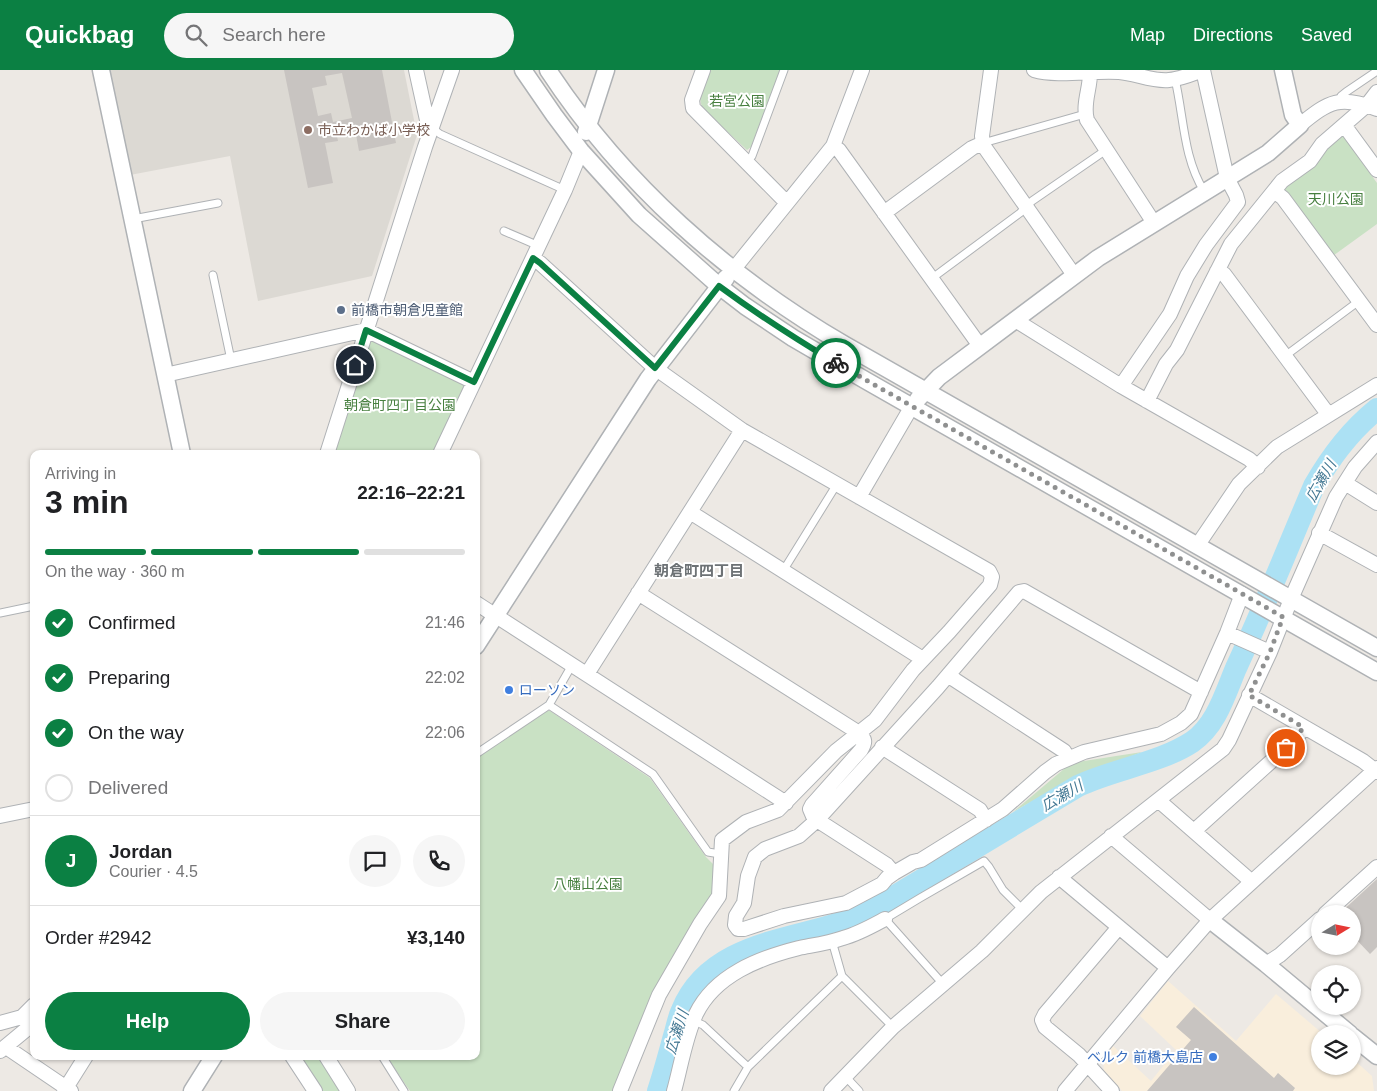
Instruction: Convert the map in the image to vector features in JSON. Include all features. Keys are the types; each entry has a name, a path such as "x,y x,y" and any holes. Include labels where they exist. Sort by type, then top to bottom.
{"street":[{"path":"101,70 181,450"},
{"path":"416,70 427,120 432,128"},
{"path":"329,450 366,330 452,70"},
{"path":"523,70 581,151 639,214 719,286 745,306 794,338 1377,672"},
{"path":"548,70 588,125 638,183 688,231 733,270 766,295 805,321 1377,648"},
{"path":"442,450 565,190 581,151 606,70"},
{"path":"703,70 692,100 693,108 787,203"},
{"path":"480,640 655,368 833,146 862,70"},
{"path":"991,70 982,136 983,143 1074,276"},
{"path":"1034,70 1052,73 1090,70 1118,71 1167,80 1203,70 1227,178 1238,199 1236,206 1206,245 1188,276 1170,314 1121,386"},
{"path":"1090,70 1091,79 1085,114 1087,120 1154,223"},
{"path":"1283,70 1293,115 1300,125"},
{"path":"1147,401 1166,364 1177,350 1231,244 1274,190 1289,175 1310,161 1322,144 1344,125 1372,107 1377,92"},
{"path":"858,497 912,406 939,377 1098,258 1268,153 1323,107 1341,101 1372,107"},
{"path":"1344,125 1377,170"},
{"path":"884,213 972,148 983,143"},
{"path":"833,146 839,150 980,346"},
{"path":"1274,190 1283,198 1377,325"},
{"path":"536,252 540,263 655,368 742,430 989,571 991,574 990,585 949,632 912,670 879,716 836,751 778,810 746,822 721,842 720,896 700,924 658,995 620,1091"},
{"path":"1217,272 1224,274 1328,414"},
{"path":"1015,320 1121,386 1249,459 1258,467"},
{"path":"165,375 366,330 474,382"},
{"path":"1197,546 1239,484 1277,447 1377,385"},
{"path":"587,674 742,430"},
{"path":"830,1091 892,1027 982,951 1059,877 1223,749 1229,740 1249,695 1264,650 1287,597 1336,497 1355,467 1377,442"},
{"path":"1344,483 1377,503"},
{"path":"690,512 922,660"},
{"path":"1319,533 1377,565"},
{"path":"1201,692 1024,591 1019,592 949,674 818,820 799,836 765,849 755,857 748,876 744,903 734,920 734,925 738,929 744,929 784,916 846,903 882,884 894,873 913,862 921,860 986,820 1015,799 1045,772 1068,758 1084,752 1162,734 1172,729 1191,714 1231,635 1247,597"},
{"path":"638,593 863,738 864,745 812,805 811,812 818,820 887,865 894,873"},
{"path":"480,607 573,664 786,803"},
{"path":"1231,635 1264,650"},
{"path":"949,674 955,680 1064,751 1068,758"},
{"path":"1065,1091 1210,920 1376,770 1249,695"},
{"path":"1194,831 1297,738 1303,727"},
{"path":"882,747 980,810 986,820"},
{"path":"1158,800 1252,882"},
{"path":"0,816 30,810"},
{"path":"1111,836 1339,1025"},
{"path":"1335,905 1377,867"},
{"path":"1059,877 1168,968"},
{"path":"674,1091 694,1021 703,1003 718,986 747,966 785,952 832,941 885,920"},
{"path":"1112,1091 1088,1064 1045,1028 1042,1020 1118,927"},
{"path":"1266,964 1280,955 1311,927"},
{"path":"0,1023 29,1022"},
{"path":"29,1022 3,1049 67,1090 84,1060"},
{"path":"1361,1043 1377,1056"},
{"path":"192,1091 211,1060"},
{"path":"295,1060 315,1091"},
{"path":"329,1060 348,1091"}],"lane":[{"path":"747,162 752,156 784,70"},
{"path":"1341,101 1342,96 1346,92 1377,71"},
{"path":"1175,79 1191,162 1196,178 1204,192"},
{"path":"983,143 1085,114"},
{"path":"432,128 440,134 565,190"},
{"path":"931,279 1032,201 1106,150"},
{"path":"132,219 218,203"},
{"path":"504,231 536,252"},
{"path":"213,275 231,360"},
{"path":"1285,356 1359,301"},
{"path":"784,571 837,484"},
{"path":"0,613 30,607"},
{"path":"480,751 549,705 573,664"},
{"path":"549,705 653,774 708,852 720,854"},
{"path":"943,984 885,920 984,861 1003,890 1023,910"},
{"path":"832,941 842,976 892,1027"},
{"path":"734,1091 748,1067 842,976"},
{"path":"694,1021 704,1025 748,1067"},
{"path":"385,1060 404,1091"},
{"path":"845,1076 859,1091"}],"shaded area":[{"path":"107,70 404,70 417,135 372,276 258,301 230,156 130,175"},
{"path":"1168,981 1236,1041 1276,994 1312,1025 1311,1075 1361,1075 1361,1066 1372,1076 1374,1091 1122,1091 1104,1072 1103,1058 1113,1046 1151,1081 1176,1050 1140,1016"}],"green space":[{"name":"若宮公園","path":"710,70 780,70 751,147 747,150 702,108 700,99"},
{"name":"天川公園","path":"1343,135 1377,183 1377,224 1330,258 1282,194 1283,186 1336,136"},
{"name":"朝倉町四丁目公園","path":"369,337 470,383 438,450 332,449"},
{"name":"八幡山公園","path":"545,711 550,711 650,778 706,857 716,867 716,894 615,1091 410,1091 389,1060 480,1060 480,755"},
{"path":"1142,752 1071,780 1013,812 1071,763"},
{"path":"303,1060 322,1060 341,1091 322,1091"}],"building":[{"path":"284,70 382,70 396,143 359,151 355,129 336,132 338,141 325,143 333,183 308,188","holes":["342,73 352,118 333,122 331,113 318,116 312,88 327,85 325,76"]},
{"path":"1377,879 1377,947 1370,954 1361,944 1361,905 1349,905"},
{"name":"ベルク 前橋大島店","path":"1194,1007 1274,1078 1278,1073 1295,1088 1293,1091 1147,1091 1191,1040 1176,1027"}],"waterway":[{"name":"広瀬川","path":"658,1091 682,1010 696,986 715,968 737,955 762,945 841,923 865,914 1078,786 1166,755 1192,742 1200,735 1214,718 1224,699 1314,486 1342,444 1377,409"}],"way so far":[{"path":"836,363 1283,617 1270,652 1249,695 1303,727 1297,738 1286,748"}],"place":[{"name":"市立わかば小学校","path":"308,130"},
{"name":"前橋市朝倉児童館","path":"341,310"},
{"name":"ローソン","path":"509,690"},
{"name":"ベルク 前橋大島店","path":"1213,1057"}],"district":[{"name":"朝倉町四丁目","path":"699,571"}],"route":[{"path":"355,365 366,330 474,382 533,258 655,368 719,286 745,306 836,363"}]}
